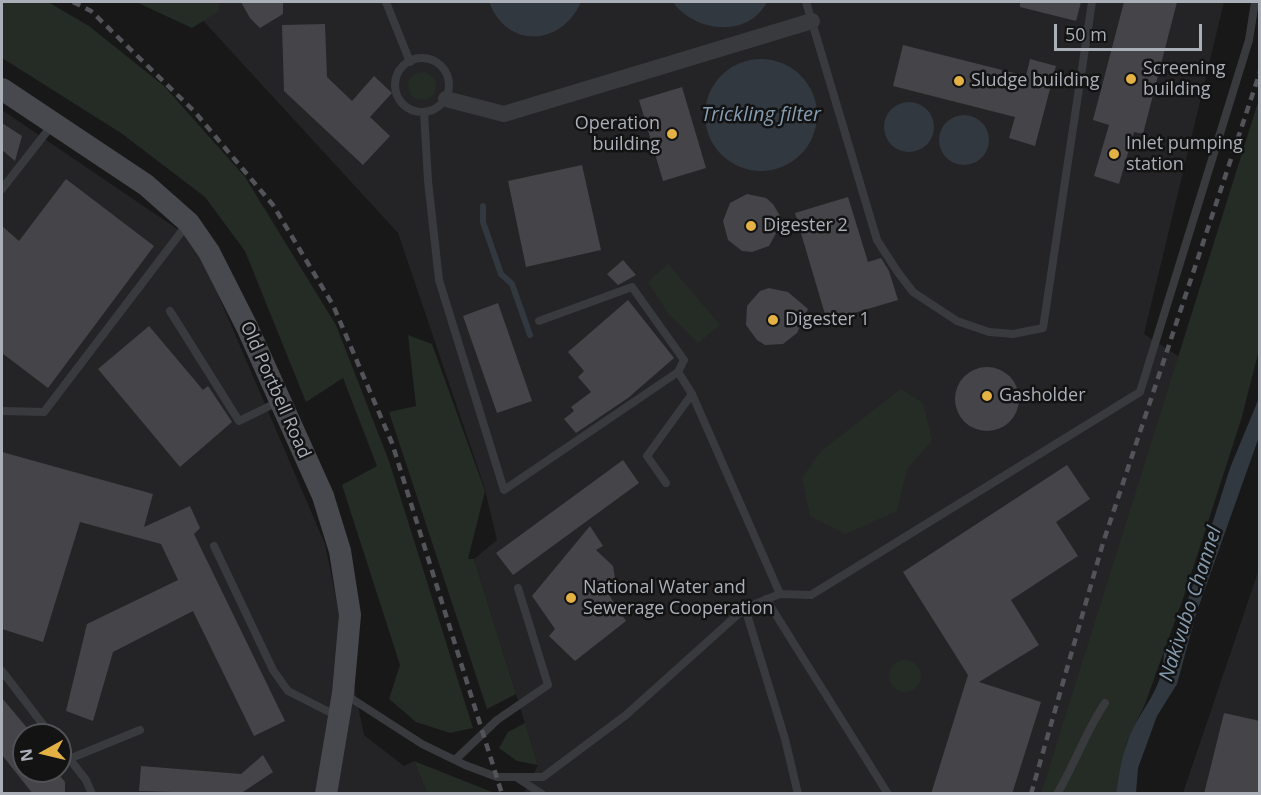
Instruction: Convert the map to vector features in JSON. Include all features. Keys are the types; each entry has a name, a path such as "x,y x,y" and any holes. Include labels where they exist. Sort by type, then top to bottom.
{"main road":[{"name":"Old Portbell Road","path":"2,89 146,185 189,223 209,252 280,401 323,496 340,551 350,615 343,693 326,794"}],"street":[{"path":"446,99 504,114 812,21"}],"lane":[{"path":"386,2 410,62"},
{"path":"806,2 877,240 913,292 957,321 989,332 1013,334 1043,328 1092,2"},
{"path":"343,693 422,744 454,760 497,777 543,777 626,715 745,608 780,594 811,595 1140,392 1249,40 1255,2"},
{"path":"427,59 442,67 449,82 446,99 433,110 424,112 407,108 397,93 398,75 410,62 427,59"},
{"path":"424,112 428,181 439,280 504,490 678,372 684,360 632,287 539,321"},
{"path":"2,189 54,122"},
{"path":"2,411 44,412 189,223"},
{"path":"170,311 238,421 280,401"},
{"path":"678,372 692,394 780,594"},
{"path":"666,483 647,456 692,394"},
{"path":"214,546 273,670 288,691 339,717"},
{"path":"454,760 496,720 548,685 518,588"},
{"path":"766,599 888,794"},
{"path":"745,608 785,739 798,794"},
{"path":"2,670 42,723"},
{"path":"1058,794 1075,764 1091,723 1105,703"},
{"path":"72,758 140,730"},
{"path":"72,763 86,780 92,794"},
{"path":"516,777 542,794"}],"shaded area":[{"path":"2,2 48,2 89,26 164,86 245,177 336,325 389,461 473,728 450,733 416,722 389,699 400,665 342,485 377,466 343,378 306,402 245,251 205,197 121,133 2,58"},
{"path":"136,2 219,2 219,11 192,28"},
{"path":"186,2 1224,2 1144,334 1231,390 1095,793 524,793 538,765 474,559 497,540 484,486 398,233"},
{"path":"422,72 432,76 436,86 432,96 422,100 412,96 408,86 412,76"},
{"path":"1259,99 1259,350 1241,420 1184,596 1145,704 1126,744 1116,793 1041,794"},
{"path":"2,110 195,241 325,544 364,735 404,766 414,761 427,793 2,793"},
{"path":"668,264 720,325 698,343 668,313 648,282"},
{"path":"408,335 432,344 485,491 468,559 474,559 516,694 487,709 389,412 416,406"},
{"path":"901,389 923,403 932,440 907,469 897,511 846,534 810,516 802,478 821,451"},
{"path":"1259,569 1259,793 1183,793"},
{"path":"905,660 917,664 921,676 917,688 905,692 893,688 889,676 893,664"},
{"path":"525,723 538,765 517,761 499,748 508,732"},
{"path":"414,761 492,792 493,793 427,793"}],"water":[{"path":"489,2 581,2 572,17 561,28 548,34 534,36 521,35 508,28 497,17"},
{"path":"673,2 767,2 758,14 747,22 721,27 694,20"},
{"name":"Trickling filter","path":"761,59 782,64 800,76 812,94 817,115 812,136 800,154 782,166 761,171 740,166 722,154 710,136 705,115 710,94 722,76 740,64"},
{"path":"909,102 923,106 930,113 934,127 930,141 923,148 909,152 895,148 888,141 884,127 888,113 895,106"},
{"path":"964,115 973,117 984,126 989,140 987,149 978,160 964,165 955,163 944,154 939,140 941,131 950,120"},
{"name":"Nakivubo Channel","path":"1259,398 1259,437 1196,614 1177,684 1157,716 1138,768 1136,793 1116,793 1127,743 1156,689 1163,665 1164,650 1175,641 1230,468"}],"building":[{"path":"241,2 283,2 283,14 260,28 250,18"},
{"path":"1020,2 1081,2 1076,21 1020,7"},
{"name":"Screening building","path":"1124,2 1177,2 1143,134 1134,132 1119,184 1094,176 1109,125 1093,120"},
{"path":"325,24 327,77 352,101 374,76 392,93 370,117 390,136 363,165 284,91 282,25"},
{"name":"Sludge building","path":"903,45 1026,76 1030,59 1056,66 1035,146 1009,138 1015,117 893,86"},
{"name":"Operation building","path":"682,87 706,168 663,181 639,100"},
{"path":"2,123 22,136 15,161 2,150"},
{"path":"582,165 601,250 526,267 508,181"},
{"path":"66,179 154,246 48,388 2,353 2,226 19,241"},
{"name":"Digester 2","path":"747,194 766,198 773,204 783,221 769,246 752,252 742,251 728,240 723,221 730,203"},
{"path":"848,197 868,262 881,258 889,271 898,300 827,321 795,213"},
{"path":"623,260 636,275 618,285 607,274"},
{"name":"Digester 1","path":"769,288 788,292 808,309 797,333 783,344 765,345 757,340 746,325 747,306 760,291"},
{"path":"628,300 674,358 628,398 576,433 564,419 574,411 571,407 591,392 578,377 584,371 568,352"},
{"path":"498,303 532,401 497,413 463,316"},
{"path":"149,326 203,390 208,386 232,422 180,467 98,369"},
{"name":"Gasholder","path":"987,367 1005,373 1013,381 1019,399 1013,417 1005,425 987,431 969,425 961,417 955,399 961,381 969,373"},
{"path":"2,452 153,494 144,527 190,506 200,528 194,534 285,721 254,736 193,611 113,652 93,721 66,711 87,624 178,580 161,544 80,522 43,642 2,629"},
{"path":"623,460 639,483 513,575 496,553"},
{"path":"1067,465 1090,499 1056,522 1078,556 1011,600 1039,645 979,682 1041,702 1012,794 931,794 968,675 903,572"},
{"path":"590,526 603,546 596,550 613,566 615,578 607,592 626,621 575,661 549,636 555,629 532,596"},
{"path":"2,698 23,723 12,723 12,768 2,755"},
{"path":"1224,713 1260,721 1260,794 1204,794"},
{"path":"263,755 273,772 240,794 139,791 141,766 241,774"},
{"path":"24,783 65,783 65,794 33,794"}],"waterway":[{"path":"483,206 483,222 501,274 512,284 530,335"}],"railway":[{"path":"73,2 91,11 194,111 273,205 333,305 392,443 502,794"},
{"path":"1031,794 1103,543 1260,72"}],"place":[{"name":"Screening building","path":"1131,79"},
{"name":"Sludge building","path":"959,81"},
{"name":"Operation building","path":"672,134"},
{"name":"Inlet pumping station","path":"1114,154"},
{"name":"Digester 2","path":"751,226"},
{"name":"Digester 1","path":"773,320"},
{"name":"Gasholder","path":"987,396"},
{"name":"National Water and Sewerage Cooperation","path":"571,598"}]}
